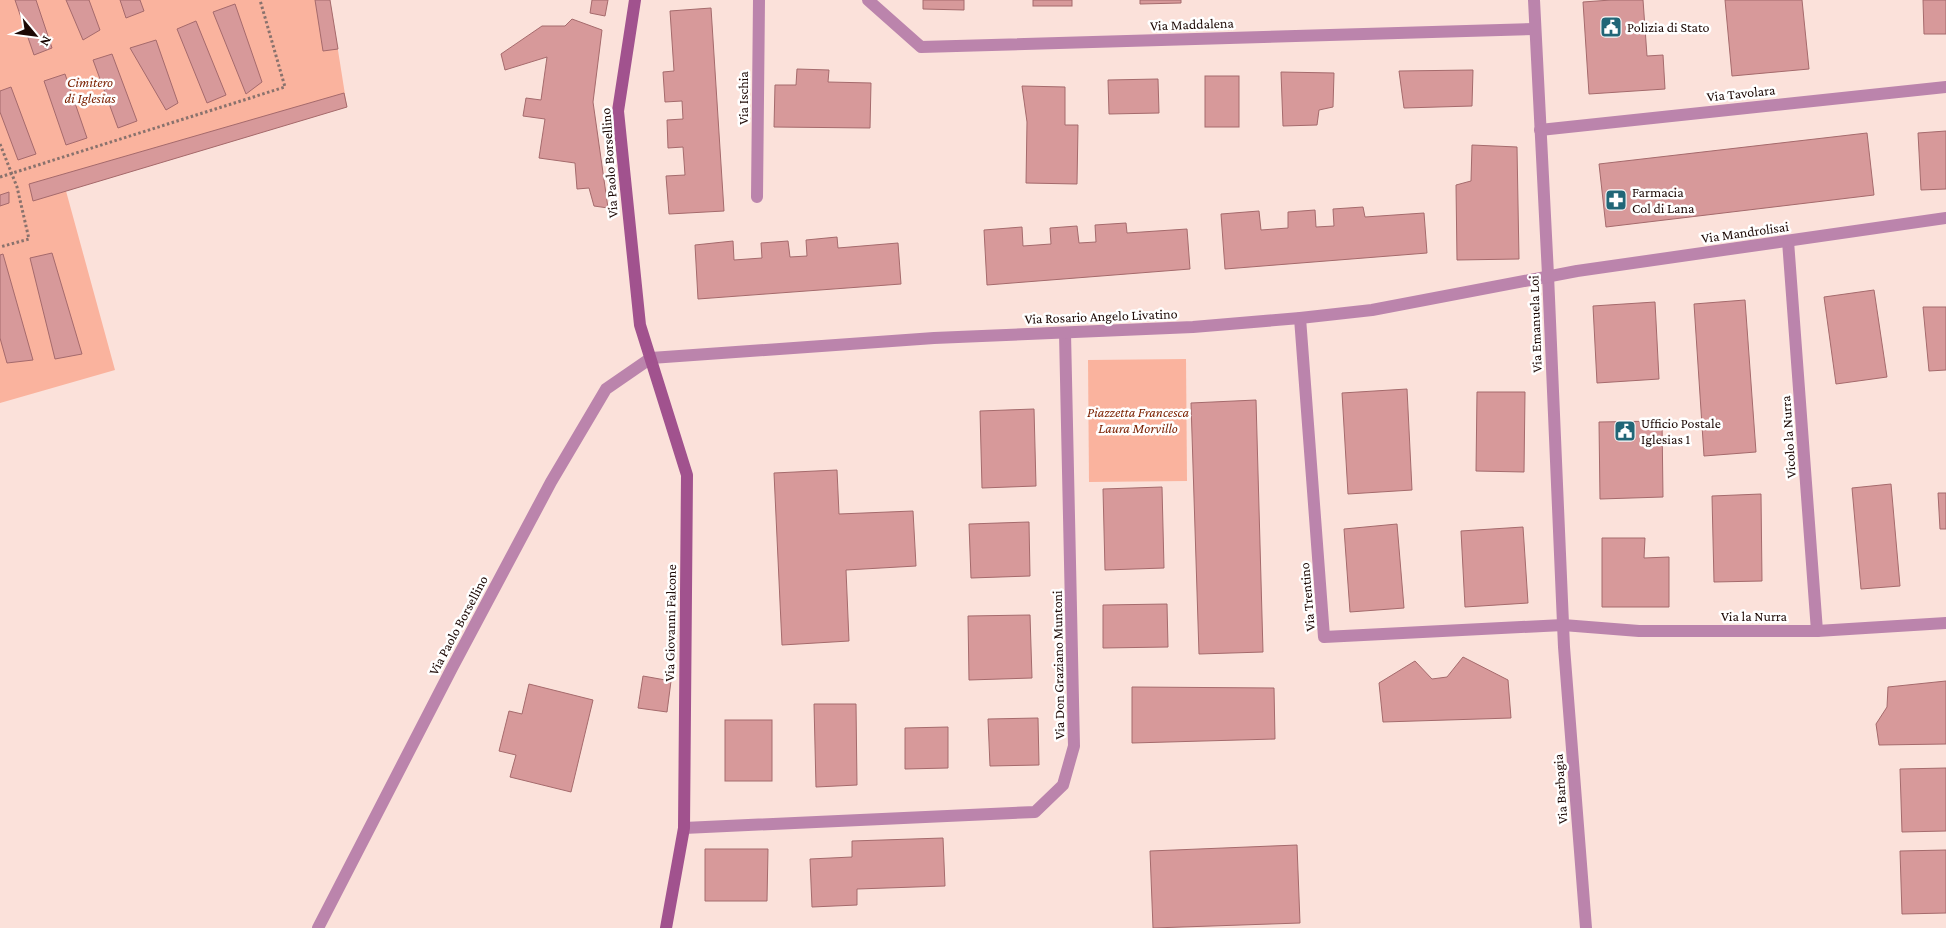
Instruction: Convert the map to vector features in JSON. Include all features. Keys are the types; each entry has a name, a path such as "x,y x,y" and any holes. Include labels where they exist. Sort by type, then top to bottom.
{"street":[{"name":"Via Paolo Borsellino","path":"635,0 618,111 640,325"},
{"name":"Via Ischia","path":"757,197 758,0"},
{"name":"Via Maddalena","path":"868,0 921,47 1534,29"},
{"name":"Via Emanuela Loi","path":"1534,0 1564,647"},
{"name":"Via Tavolara","path":"1540,130 1946,87"},
{"name":"Via Mandrolisai","path":"1548,275 1946,218"},
{"name":"Vicolo la Nurra","path":"1788,241 1817,631"},
{"name":"Via Rosario Angelo Livatino","path":"651,358 934,338 1193,327 1300,318 1372,310 1548,275"},
{"name":"Via Trentino","path":"1300,318 1324,637 1562,625"},
{"name":"Via Giovanni Falcone","path":"640,325 687,475 684,828 666,928"},
{"name":"Via Don Graziano Muntoni","path":"684,828 1035,812 1062,785 1074,746 1065,333"},
{"name":"Via Paolo Borsellino","path":"318,928 452,668 551,482 606,389 651,358"},
{"name":"Via la Nurra","path":"1562,625 1640,631 1817,631 1946,623"},
{"name":"Via Barbagia","path":"1564,647 1586,928"}],"path":[{"path":"0,178 285,87 260,0"},
{"path":"0,144 17,187 29,239 0,247"}],"green space":[{"name":"Cimitero di Iglesias","path":"0,0 330,0 347,107 66,191 115,370 0,403"},
{"name":"Piazzetta Francesca Laura Morvillo","path":"1186,359 1187,481 1089,482 1088,360"}],"building":[{"path":"15,0 36,0 52,48 34,55"},
{"path":"66,0 89,0 100,30 83,40"},
{"path":"120,0 140,0 144,11 126,18"},
{"path":"315,0 330,0 338,49 323,51"},
{"path":"592,0 608,0 605,16 590,13"},
{"path":"923,0 964,0 964,10 923,9"},
{"path":"1033,0 1072,0 1072,6 1033,6"},
{"path":"1140,0 1181,0 1181,3 1140,4"},
{"path":"1643,0 1647,56 1663,55 1665,89 1589,94 1583,2"},
{"path":"1725,0 1802,0 1809,69 1732,76"},
{"path":"1923,0 1946,0 1946,34 1924,34"},
{"path":"235,4 262,82 246,94 213,12"},
{"path":"711,8 724,211 669,214 666,176 685,175 683,147 668,148 667,120 683,119 682,101 665,102 663,72 674,71 670,11"},
{"path":"572,19 602,30 593,102 608,208 594,206 589,188 577,189 575,163 539,158 545,119 523,116 526,98 541,100 547,57 505,70 501,54 542,26 565,26"},
{"path":"196,21 226,95 207,103 177,29"},
{"path":"156,40 178,103 166,110 130,48"},
{"path":"112,54 137,121 118,128 93,60"},
{"path":"797,69 829,70 828,82 871,83 870,128 774,127 775,85 796,85"},
{"path":"1473,70 1472,106 1404,108 1399,71"},
{"path":"1281,72 1334,73 1333,107 1319,110 1317,125 1283,126"},
{"path":"65,74 87,138 66,145 44,81"},
{"path":"1205,76 1239,76 1239,127 1205,127"},
{"path":"1158,79 1159,113 1109,114 1108,80"},
{"path":"1022,86 1065,87 1065,125 1078,125 1077,184 1026,183 1027,122"},
{"path":"11,87 36,154 18,160 0,112 0,91"},
{"path":"344,93 347,107 33,201 29,184"},
{"path":"1946,131 1946,189 1921,190 1918,133"},
{"path":"1867,133 1874,195 1606,227 1599,164"},
{"path":"1472,145 1517,147 1519,259 1457,260 1456,185 1471,181"},
{"path":"9,192 9,203 0,206 0,195"},
{"path":"1363,207 1365,217 1424,213 1427,253 1225,269 1221,214 1259,211 1261,230 1288,228 1288,212 1315,210 1316,227 1334,226 1333,209"},
{"path":"1126,223 1127,233 1187,229 1190,269 987,285 984,230 1022,227 1023,246 1051,244 1050,228 1077,226 1079,243 1096,242 1095,225"},
{"path":"837,237 838,248 898,243 901,284 698,299 695,245 733,241 734,260 762,258 761,243 788,241 790,257 807,256 806,240"},
{"path":"52,253 82,354 55,359 30,258"},
{"path":"3,254 33,360 7,363 0,338 0,255"},
{"path":"1874,290 1887,377 1836,384 1824,297"},
{"path":"1745,300 1756,452 1704,456 1694,304"},
{"path":"1655,302 1659,379 1597,383 1593,306"},
{"path":"1923,307 1946,307 1946,370 1929,371"},
{"path":"1407,389 1412,490 1348,494 1342,393"},
{"path":"1477,392 1525,392 1524,472 1476,471"},
{"path":"1256,400 1263,652 1199,654 1191,403"},
{"path":"1034,409 1036,486 982,488 980,411"},
{"path":"1662,421 1663,497 1600,499 1599,422"},
{"path":"837,470 839,514 913,511 916,566 846,570 849,641 782,645 774,473"},
{"path":"1891,484 1900,586 1861,589 1852,488"},
{"path":"1162,487 1164,568 1105,570 1103,489"},
{"path":"1938,493 1946,493 1946,529 1940,529"},
{"path":"1761,494 1762,581 1714,582 1712,496"},
{"path":"1029,522 1030,576 971,578 969,524"},
{"path":"1397,524 1404,608 1350,612 1344,529"},
{"path":"1523,527 1528,603 1465,607 1461,531"},
{"path":"1602,538 1645,538 1644,558 1669,557 1669,607 1602,607"},
{"path":"1167,604 1168,647 1103,648 1103,605"},
{"path":"1030,615 1032,678 969,680 968,616"},
{"path":"1463,657 1508,680 1511,718 1383,722 1379,683 1415,661 1432,679 1447,677"},
{"path":"643,676 671,681 667,712 638,708"},
{"path":"1946,681 1946,744 1879,745 1876,724 1887,707 1888,687"},
{"path":"529,684 593,700 571,792 510,777 516,755 499,751 509,711 522,714"},
{"path":"1132,687 1274,688 1275,739 1132,743"},
{"path":"814,704 856,704 857,785 816,787"},
{"path":"1038,718 1039,765 990,766 988,719"},
{"path":"725,720 772,720 772,781 725,781"},
{"path":"948,727 948,768 905,769 905,728"},
{"path":"1946,768 1946,831 1902,832 1900,769"},
{"path":"943,838 945,886 857,889 857,905 812,907 810,859 852,857 852,841"},
{"path":"1297,845 1300,923 1153,928 1150,851"},
{"path":"705,849 768,849 767,901 705,901"},
{"path":"1946,850 1946,913 1902,914 1900,851"}],"place":[{"name":"Polizia di Stato","path":"1611,27"},
{"name":"Farmacia Col di Lana","path":"1616,200"},
{"name":"Ufficio Postale Iglesias 1","path":"1625,431"}]}
